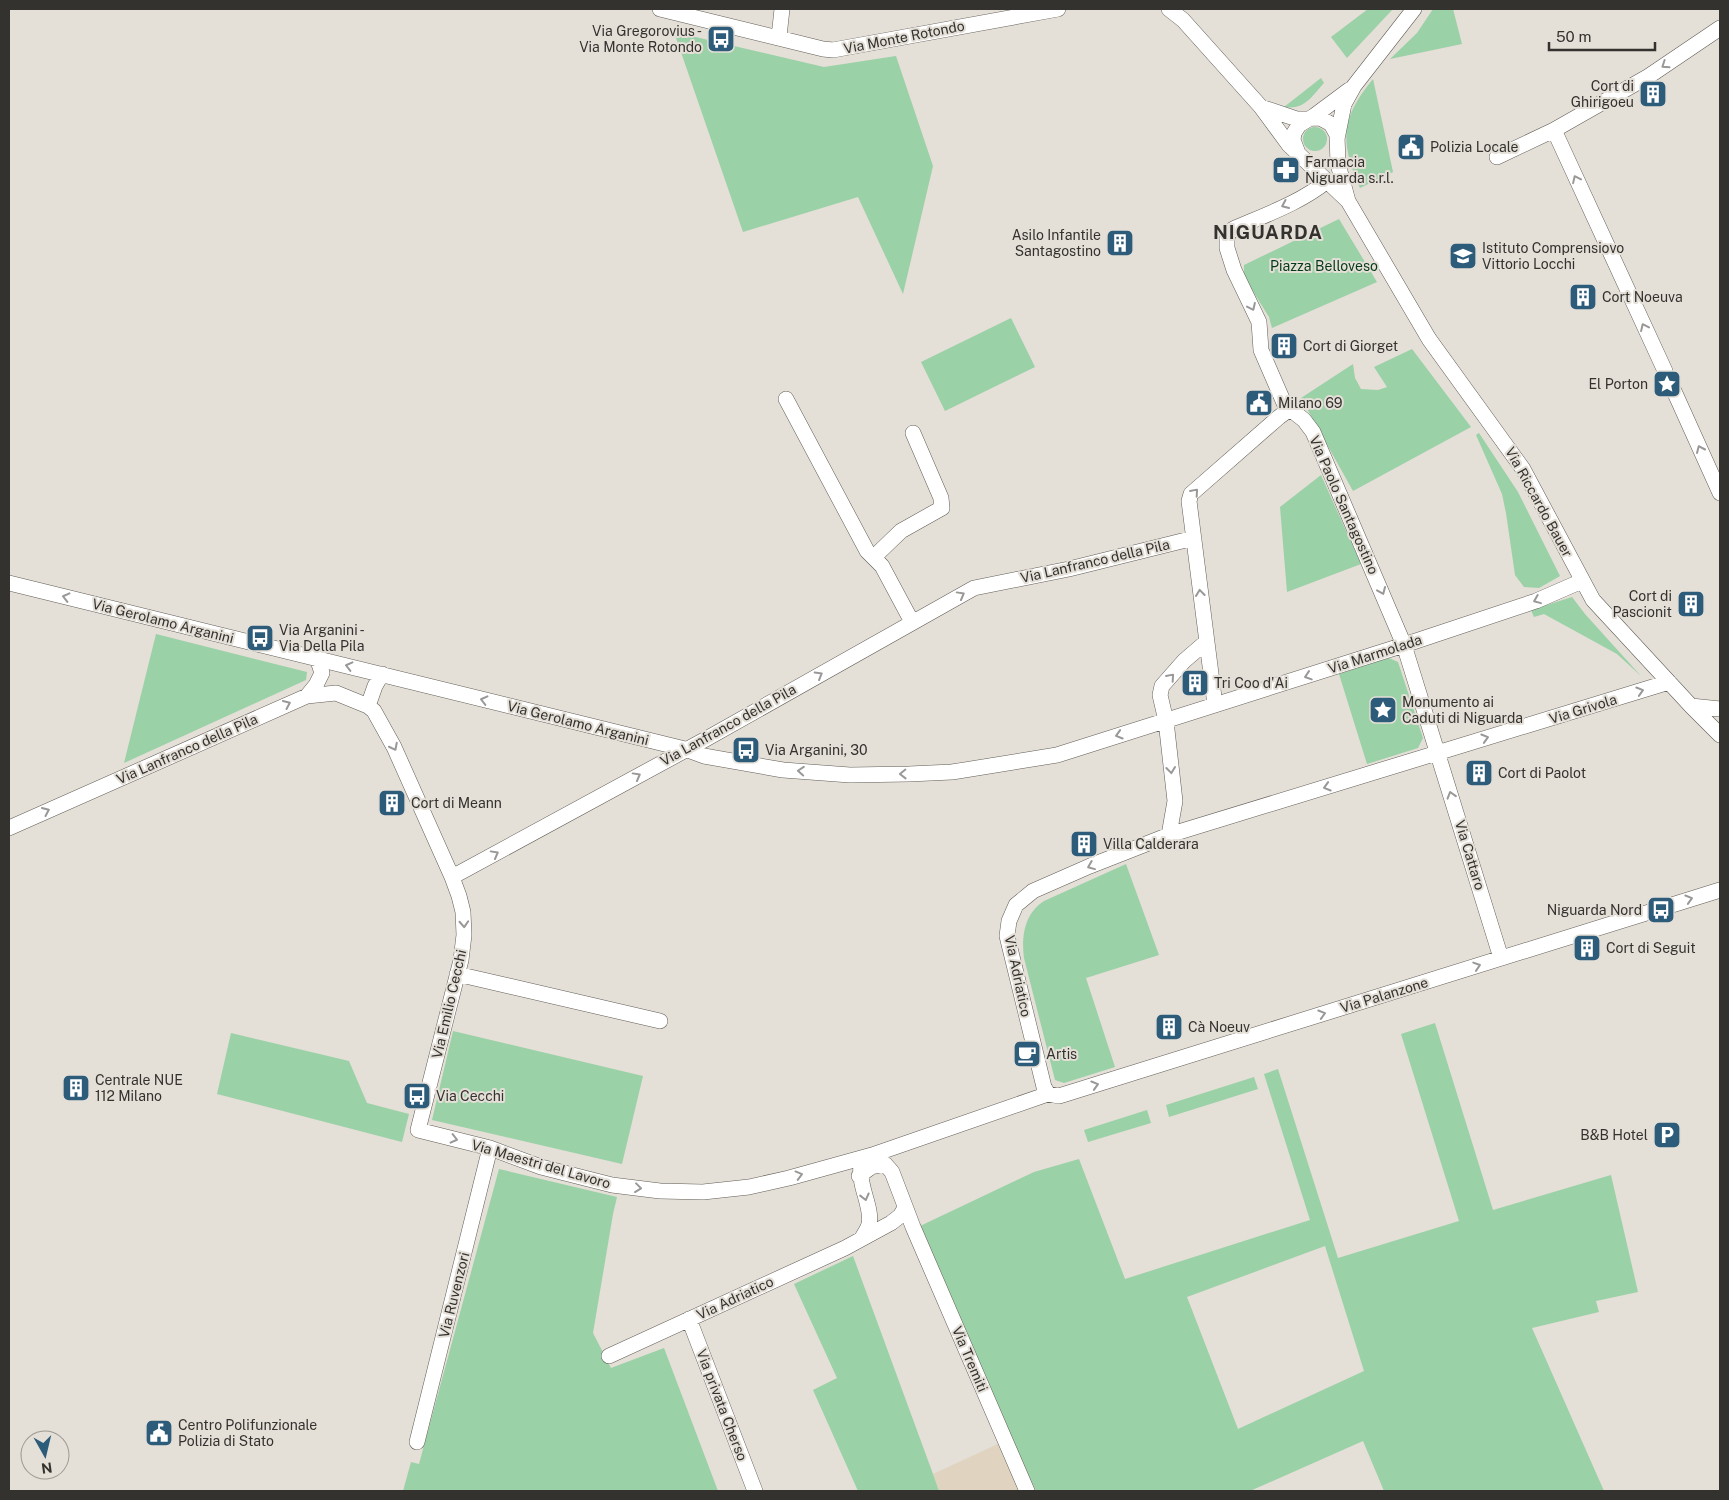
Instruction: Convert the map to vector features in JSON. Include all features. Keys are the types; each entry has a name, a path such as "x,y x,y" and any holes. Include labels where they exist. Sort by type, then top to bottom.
{"street":[{"name":"Via Monte Rotondo","path":"660,9 824,49 838,50 1058,9"},
{"path":"779,37 782,9"},
{"path":"1169,9 1183,20 1261,107 1277,130 1300,156 1348,200"},
{"path":"1354,86 1299,125 1294,134 1294,146 1300,156 1314,162 1325,159 1332,154 1337,140 1344,104 1354,86 1414,9"},
{"path":"1497,157 1554,130 1649,76 1720,28"},
{"path":"1261,107 1297,119 1318,118 1328,122 1334,129 1337,140 1338,164 1348,200"},
{"path":"1554,130 1665,371"},
{"name":"Via Paolo Santagostino","path":"1327,181 1317,190 1304,197 1233,229 1229,233 1226,242 1232,263 1259,322 1261,350 1281,397 1290,410 1304,420 1313,432 1404,645 1438,752"},
{"name":"Via Riccardo Bauer","path":"1348,200 1429,339 1523,469 1593,600 1720,735"},
{"path":"1674,391 1720,493"},
{"path":"786,399 867,550 882,566 912,622"},
{"path":"1215,705 1189,501 1191,494 1279,417 1290,410"},
{"path":"874,557 901,531 942,508 941,498 913,432"},
{"name":"Via Lanfranco della Pila","path":"452,877 974,588 1068,569 1194,538"},
{"name":"Via Marmolada","path":"1166,721 1536,601 1582,581"},
{"name":"Via Gerolamo Arganini","path":"9,583 685,749 704,756 783,770 850,774 952,772 1057,755 1166,721"},
{"path":"1169,835 1175,801 1166,721 1160,695 1162,686 1184,661 1206,642"},
{"path":"307,696 316,685 322,673 317,658"},
{"path":"382,674 375,686 368,706 374,711 394,747 452,877"},
{"name":"Via Grivola","path":"1169,835 1669,682"},
{"name":"Via Lanfranco della Pila","path":"9,828 307,696 336,693 368,706"},
{"path":"1691,706 1720,709"},
{"name":"Via Cattaro","path":"1438,752 1501,958"},
{"name":"Via Adriatico","path":"1048,1094 1044,1087 1007,936 1009,921 1016,905 1033,891 1169,835"},
{"name":"Via Emilio Cecchi","path":"418,1130 457,974 464,935 463,912 452,877"},
{"name":"Via Palanzone","path":"1048,1094 1059,1096 1720,890"},
{"path":"457,974 660,1021"},
{"name":"Via Maestri del Lavoro","path":"418,1130 490,1148 541,1167 612,1184 660,1190 703,1192 749,1187 872,1155 1048,1094"},
{"path":"900,1145 893,1158 892,1172 905,1208"},
{"name":"Via Ruvenzori","path":"417,1442 490,1148"},
{"path":"862,1238 869,1226 870,1217 860,1176 861,1166 872,1155"},
{"path":"840,1164 852,1168 860,1176"},
{"path":"860,1176 871,1167 884,1164 892,1172"},
{"name":"Via Adriatico","path":"609,1356 845,1248 891,1223 900,1216 905,1208"},
{"name":"Via Tremiti","path":"905,1208 1027,1491"},
{"path":"870,1217 875,1224 891,1223 913,1227"},
{"name":"Via privata Cherso","path":"689,1319 755,1491"}],"shaded area":[{"path":"1002,1442 1024,1491 939,1491 933,1474"}],"green space":[{"path":"1368,9 1393,9 1347,58 1331,37"},
{"path":"1433,9 1453,9 1462,44 1390,59 1417,33"},
{"path":"674,32 824,67 896,56 933,166 903,294 858,197 743,232"},
{"path":"1321,78 1324,83 1311,98 1297,106 1284,107"},
{"path":"1373,79 1393,172 1360,188 1349,157 1347,131 1354,106"},
{"path":"1315,127 1320,128 1326,134 1326,144 1320,150 1315,151 1310,150 1304,144 1303,139 1304,134 1310,128"},
{"name":"Piazza Belloveso","path":"1339,219 1377,282 1272,328 1269,317 1244,277 1244,265"},
{"path":"1011,318 1035,367 945,411 921,362"},
{"path":"1412,349 1471,427 1353,491 1301,398 1353,364 1355,378 1361,389 1378,390 1387,387 1374,367"},
{"path":"1479,433 1518,492 1560,576 1539,588 1524,587 1515,575 1502,494 1476,435"},
{"path":"1321,475 1361,564 1287,592 1280,507"},
{"path":"1572,597 1641,676 1617,654 1544,614 1534,617 1531,610"},
{"path":"156,634 307,672 306,680 124,763"},
{"path":"1389,658 1398,662 1423,738 1418,748 1367,764 1339,674"},
{"path":"1126,864 1159,955 1086,978 1115,1067 1064,1083 1055,1080 1024,958 1024,933 1032,912 1044,901"},
{"path":"1435,1023 1493,1210 1611,1175 1638,1292 1596,1301 1599,1312 1532,1328 1604,1491 1384,1491 1363,1441 1250,1491 1036,1491 918,1227 1034,1172 1079,1159 1125,1279 1310,1220 1264,1074 1278,1069 1338,1258 1459,1221 1401,1034","holes":["1325,1246 1364,1371 1238,1429 1187,1297"]},
{"path":"453,1031 643,1076 622,1164 432,1120"},
{"path":"231,1033 349,1061 367,1103 409,1114 402,1142 217,1094"},
{"path":"1254,1077 1258,1089 1169,1117 1166,1105"},
{"path":"1147,1110 1151,1123 1088,1142 1084,1130"},
{"path":"499,1169 617,1197 593,1333 611,1368 664,1348 718,1491 403,1491 411,1462 419,1464"},
{"path":"853,1256 939,1491 858,1491 813,1390 837,1378 794,1284"}],"place":[{"name":"Via Gregorovius - Via Monte Rotondo","path":"721,39"},
{"name":"Cort di Ghirigoeu","path":"1653,94"},
{"name":"Polizia Locale","path":"1411,147"},
{"name":"Farmacia Niguarda s.r.l.","path":"1286,170"},
{"name":"Asilo Infantile Santagostino","path":"1120,243"},
{"name":"Istituto Comprensiovo Vittorio Locchi","path":"1463,256"},
{"name":"Cort Noeuva","path":"1583,297"},
{"name":"Cort di Giorget","path":"1284,346"},
{"name":"El Porton","path":"1667,384"},
{"name":"Milano 69","path":"1259,403"},
{"name":"Cort di Pascionit","path":"1691,604"},
{"name":"Via Arganini - Via Della Pila","path":"260,638"},
{"name":"Tri Coo d'Ai","path":"1195,683"},
{"name":"Monumento ai Caduti di Niguarda","path":"1383,710"},
{"name":"Via Arganini, 30","path":"746,750"},
{"name":"Cort di Paolot","path":"1479,773"},
{"name":"Cort di Meann","path":"392,803"},
{"name":"Villa Calderara","path":"1084,844"},
{"name":"Niguarda Nord","path":"1661,910"},
{"name":"Cort di Seguit","path":"1587,948"},
{"name":"Cà Noeuv","path":"1169,1027"},
{"name":"Artis","path":"1027,1054"},
{"name":"Centrale NUE 112 Milano","path":"76,1088"},
{"name":"Via Cecchi","path":"417,1096"},
{"name":"B&B Hotel","path":"1667,1135"},
{"name":"Centro Polifunzionale Polizia di Stato","path":"159,1433"}],"district":[{"name":"NIGUARDA","path":"1268,232"}]}
